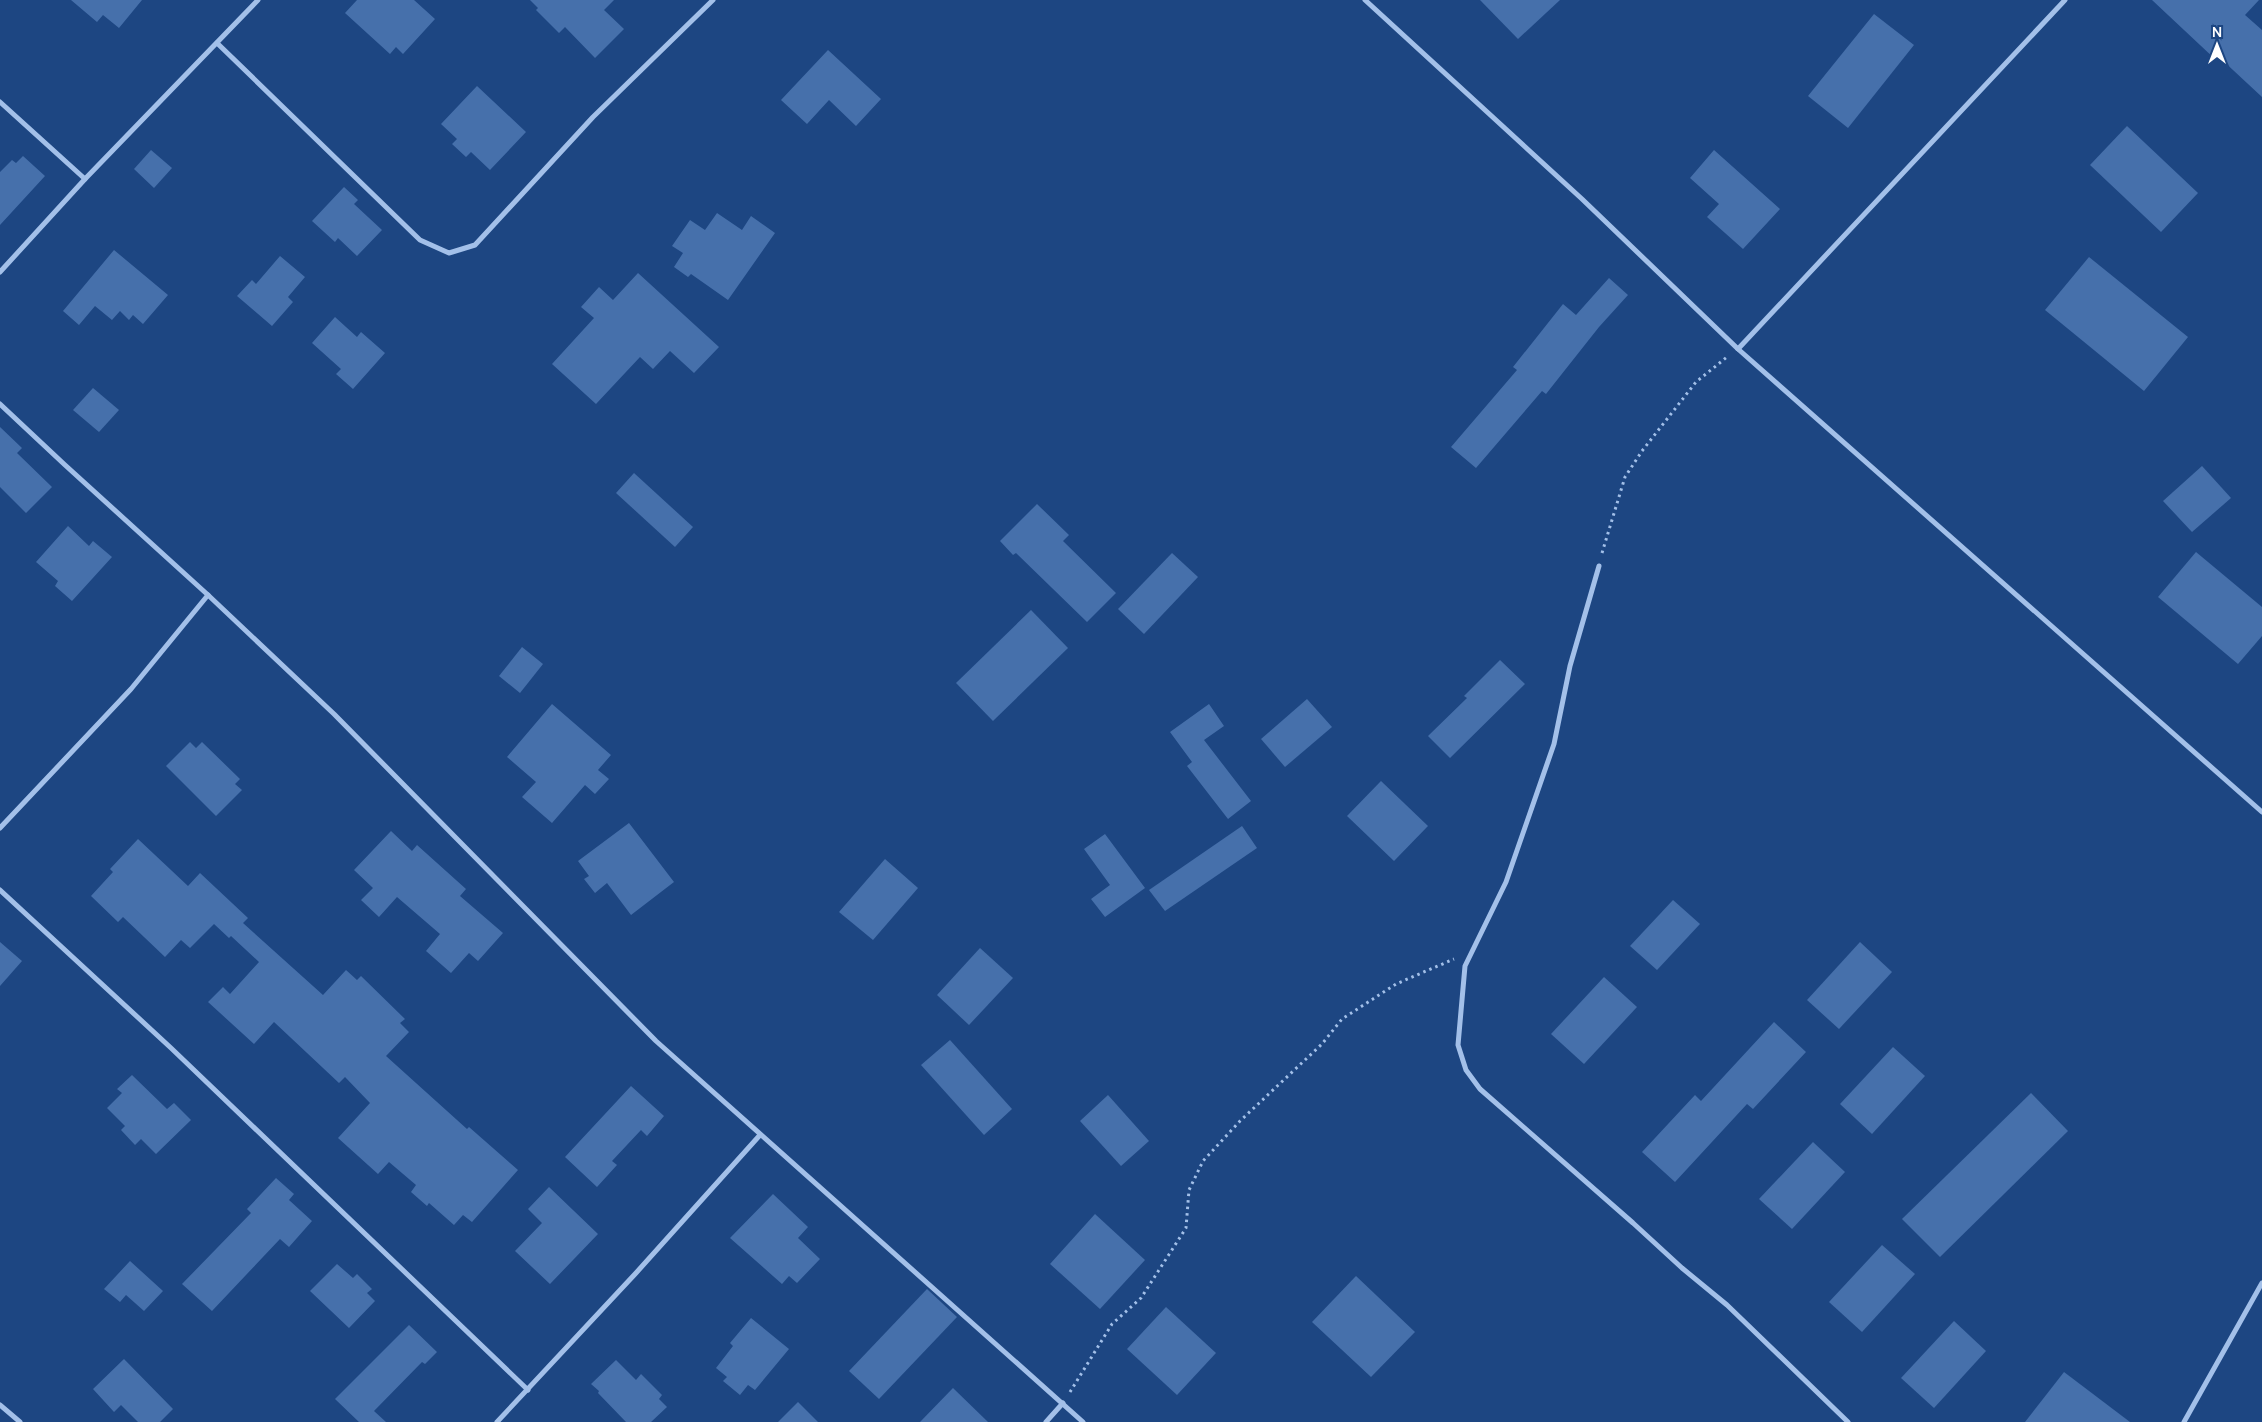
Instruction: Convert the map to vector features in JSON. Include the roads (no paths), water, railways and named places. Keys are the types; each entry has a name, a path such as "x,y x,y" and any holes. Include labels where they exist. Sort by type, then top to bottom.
{"street":[{"path":"0,272 85,178 258,0"},
{"path":"217,43 420,240 431,247 449,253 475,245 593,117 713,0"},
{"path":"1365,0 1582,199 1738,349 2262,812"},
{"path":"1738,349 2065,0"},
{"path":"0,102 85,178"},
{"path":"0,404 65,466 208,595 334,714 656,1042 1083,1422"},
{"path":"1599,566 1570,666 1554,744 1506,882 1465,966 1458,1045 1466,1070 1480,1089 1682,1268 1727,1305 1848,1422"},
{"path":"0,828 131,689 208,595"},
{"path":"0,890 171,1048 528,1390"},
{"path":"497,1422 760,1134"},
{"path":"2184,1422 2262,1283"},
{"path":"0,1404 20,1422"},
{"path":"1046,1422 1063,1404"}]}
